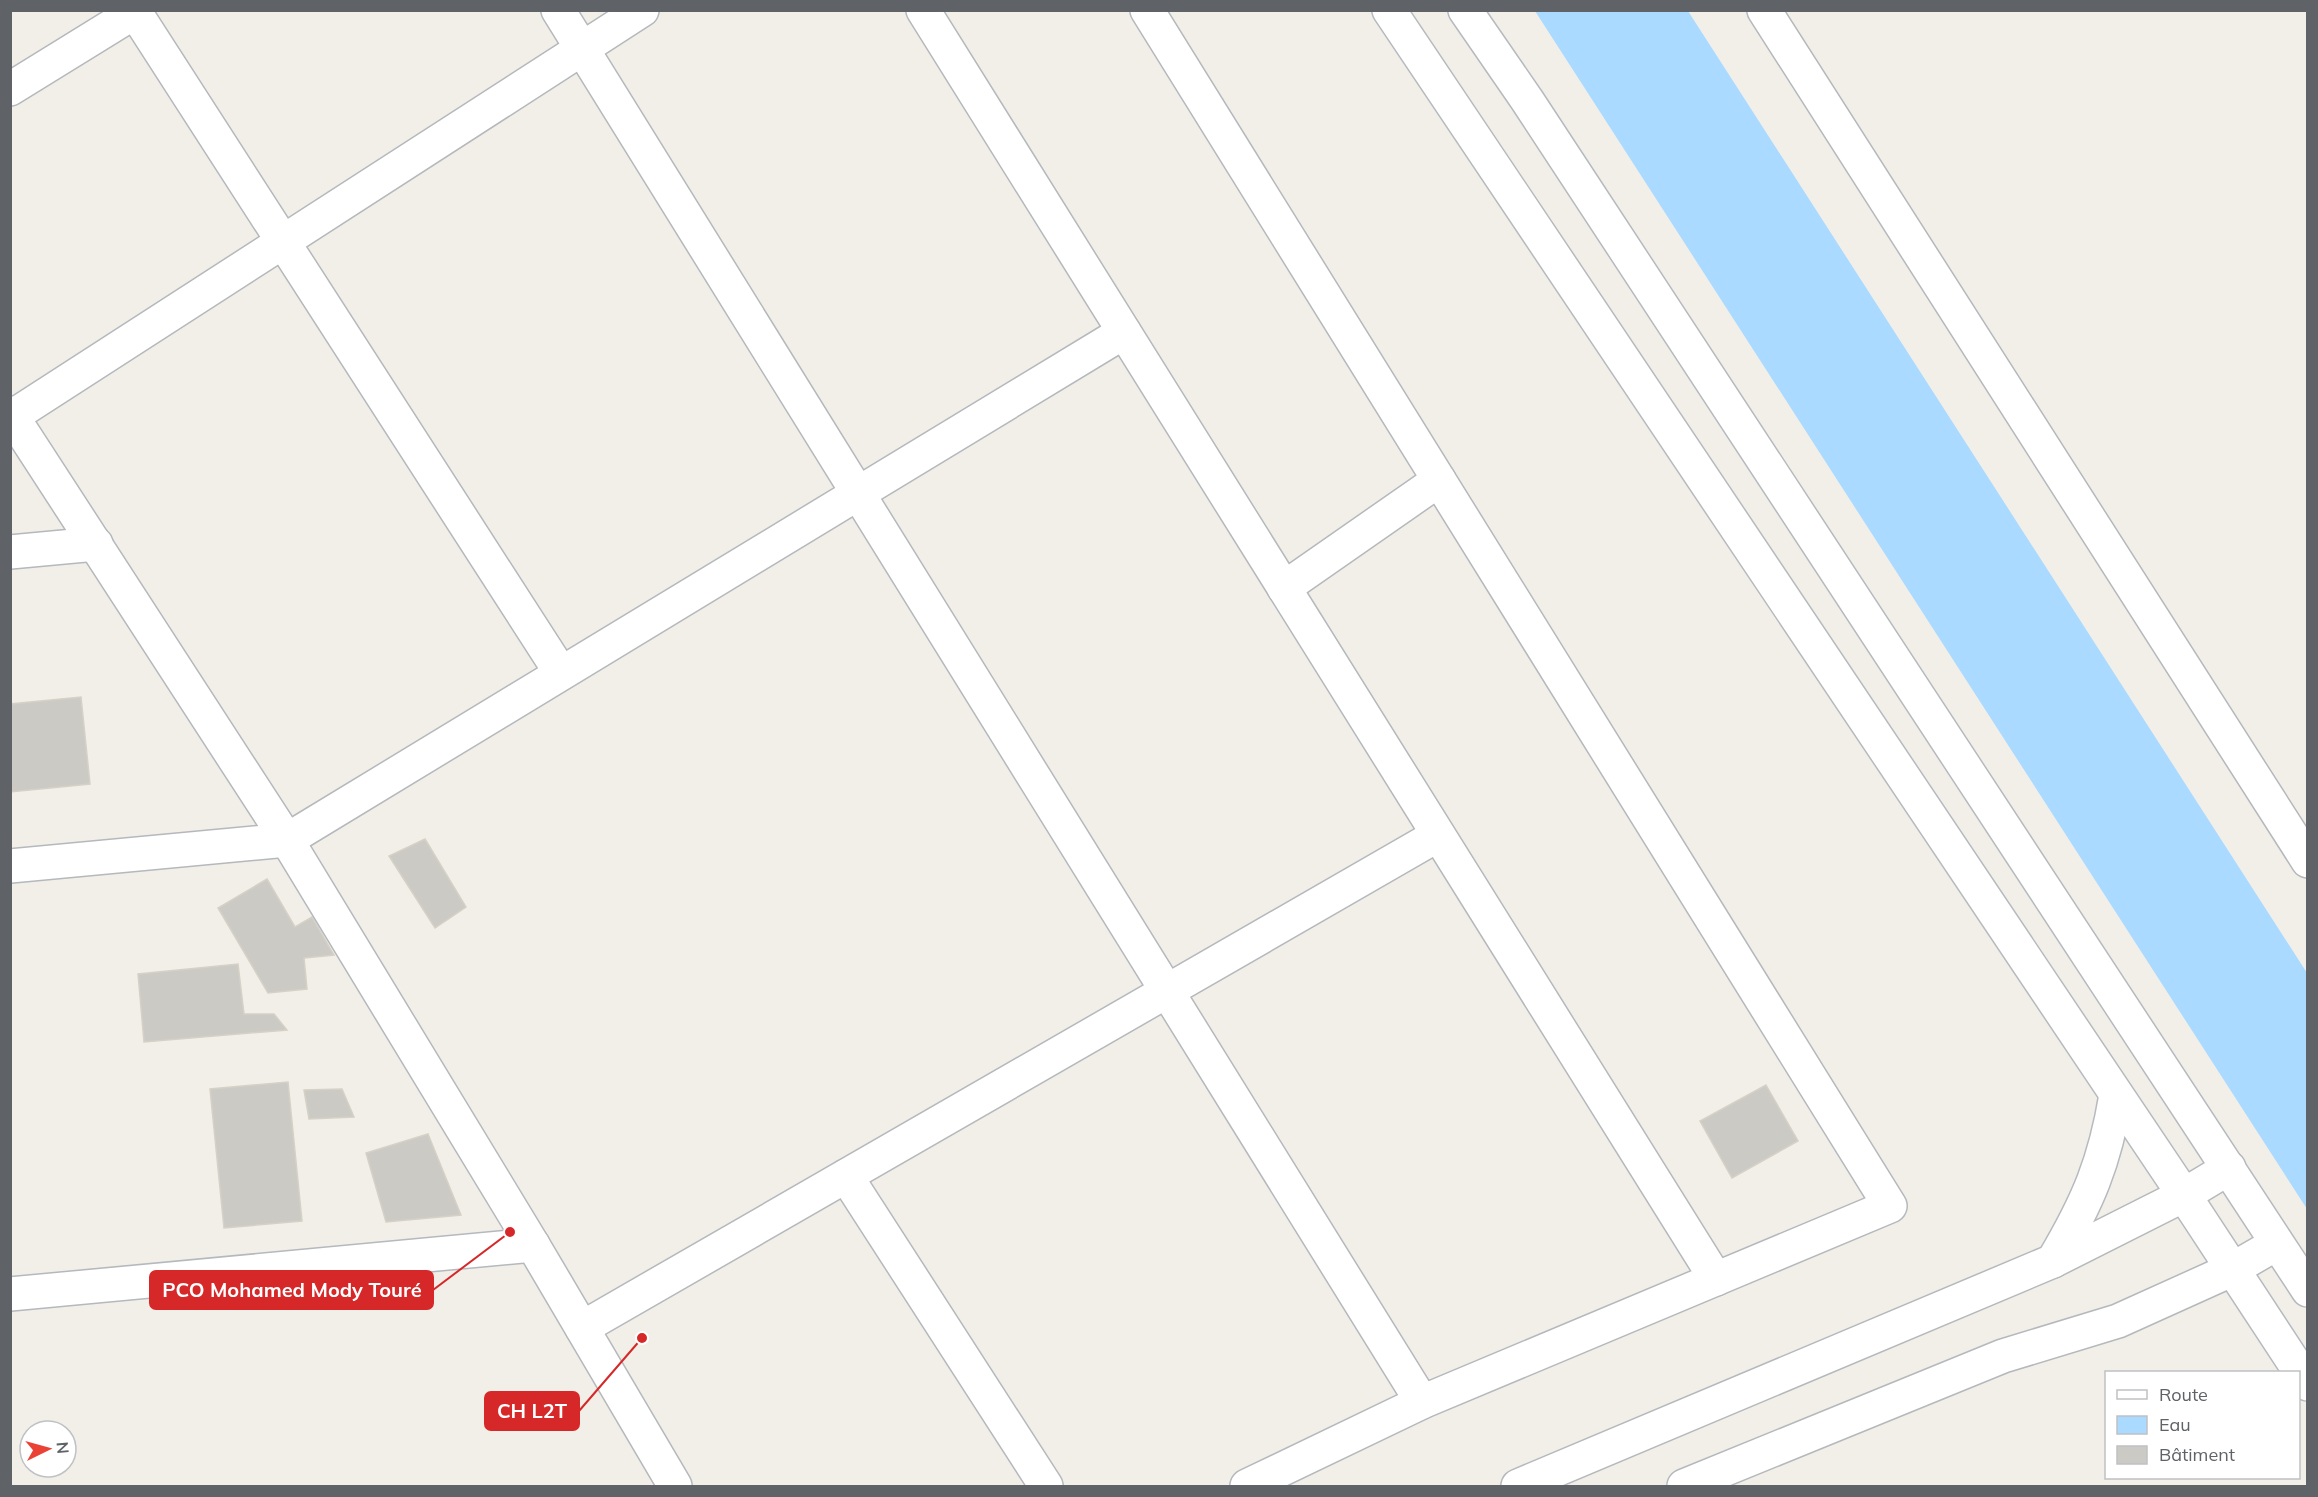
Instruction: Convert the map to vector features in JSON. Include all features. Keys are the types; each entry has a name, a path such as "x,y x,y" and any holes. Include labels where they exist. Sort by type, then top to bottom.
{"street":[{"path":"558,10 1422,1402"},
{"path":"642,10 12,414 287,840 533,1245 675,1486"},
{"path":"923,10 1716,1279"},
{"path":"1148,10 1890,1206 1422,1402 1247,1486"},
{"path":"1389,10 2184,1195 2298,1371"},
{"path":"1465,10 2229,1168 2307,1290"},
{"path":"1764,10 2307,861"},
{"path":"10,89 136,11 561,674"},
{"path":"10,866 287,840 1124,333"},
{"path":"1284,588 1439,480"},
{"path":"10,552 96,543"},
{"path":"582,1328 1438,835"},
{"path":"2053,1261 2079,1217 2093,1185 2108,1142 2116,1095"},
{"path":"1518,1486 2053,1261 2184,1195 2229,1168"},
{"path":"846,1176 1046,1486"},
{"path":"1684,1486 2003,1356 2118,1322 2231,1270 2276,1244"},
{"path":"10,1294 533,1245"}],"water":[{"path":"1535,11 1688,11 2307,973 2307,1209"}],"building":[{"path":"81,697 90,784 10,792 10,704"},
{"path":"425,839 466,907 435,928 389,856"},
{"path":"267,879 295,927 312,917 334,955 304,958 307,989 268,993 218,908"},
{"path":"238,964 244,1014 274,1014 287,1030 144,1042 138,974"},
{"path":"288,1082 302,1221 224,1228 210,1089"},
{"path":"1766,1085 1798,1141 1732,1178 1700,1121"},
{"path":"342,1089 354,1117 309,1119 304,1090"},
{"path":"428,1134 461,1215 386,1222 366,1153"}],"place":[{"name":"PCO Mohamed Mody Touré","path":"510,1232"},
{"name":"CH L2T","path":"642,1338"}]}
